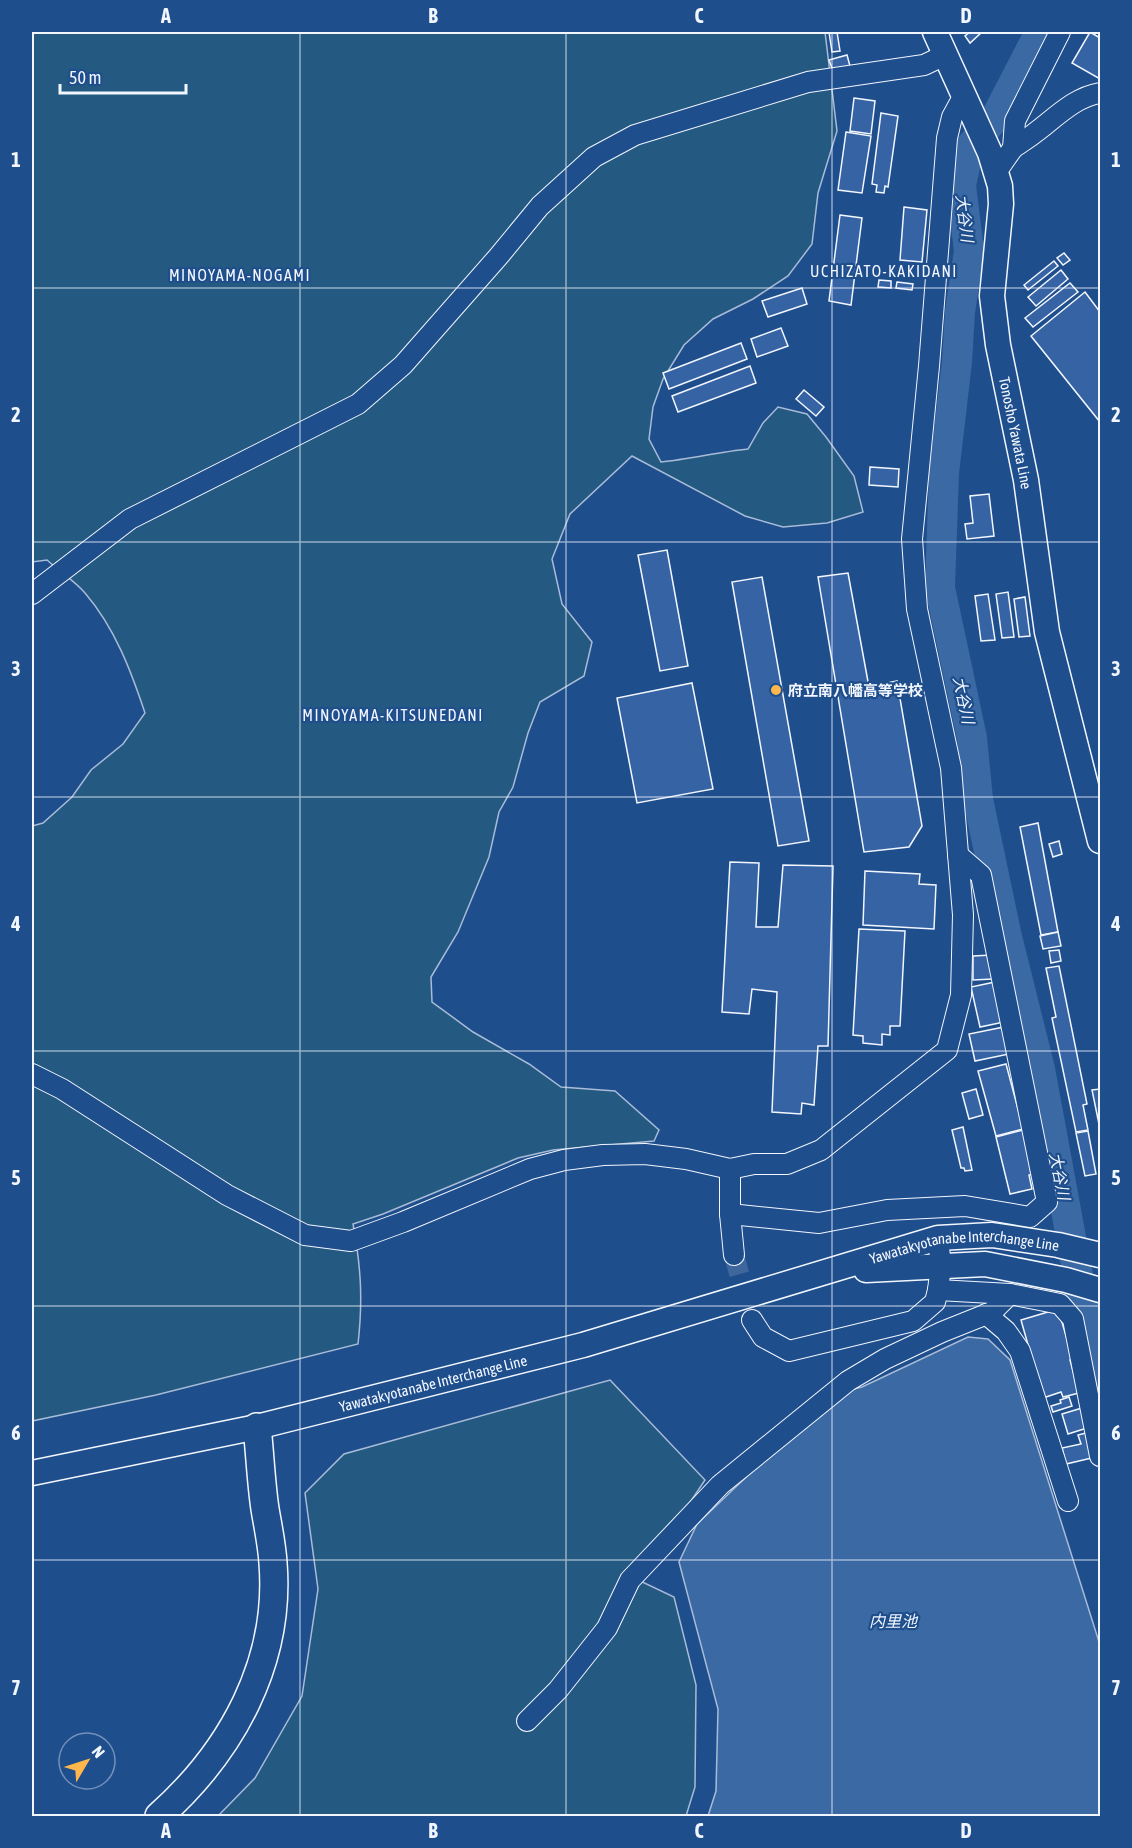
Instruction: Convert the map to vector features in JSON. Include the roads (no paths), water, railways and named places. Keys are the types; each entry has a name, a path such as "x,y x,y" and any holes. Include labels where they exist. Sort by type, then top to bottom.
{"highway":[{"path":"159,1816 184,1795 208,1767 245,1707 260,1672 269,1635 274,1564 257,1427"},
{"path":"183,1816 219,1779 240,1749 259,1715 274,1677 284,1639 288,1600 288,1562 280,1503 257,1427"}],"main road":[{"name":"Tonosho Yawata Line","path":"935,32 969,104 1000,157 1001,204 992,296 998,345 1026,480 1047,632 1101,842"},
{"name":"Yawatakyotanabe Interchange Line","path":"32,1473 257,1427 583,1345 938,1238 992,1235 1058,1245 1098,1254"},
{"name":"Yawatakyotanabe Interchange Line","path":"828,1271 985,1264 1066,1280 1101,1290"}],"street":[{"path":"1000,157 1015,121 1060,32"},
{"path":"32,594 130,519 358,404 403,365 498,258 540,206 594,157 635,135 808,82 924,65 945,55"},
{"path":"1000,157 1035,134 1054,116 1088,95 1101,93"},
{"path":"32,1074 62,1089 227,1195 305,1234 351,1241 530,1169 564,1160 603,1155 645,1154 686,1159 730,1169 754,1164 786,1164 821,1150 947,1050 961,995 963,915 951,768 917,609 912,539 929,366 946,138 952,117 969,104"},
{"path":"730,1214 819,1223 887,1210 965,1206 1030,1217 1047,1202 981,875 958,855"},
{"path":"730,1169 730,1214 734,1255"},
{"path":"752,1320 763,1337 789,1351 913,1321 934,1302 938,1290 941,1266 938,1238"},
{"path":"938,1290 1010,1294 1060,1304 1073,1319 1101,1456"},
{"path":"527,1721 558,1690 607,1628 630,1580 720,1485 848,1381 885,1359 992,1312 1010,1294"},
{"path":"986,1314 1006,1331 1020,1352 1068,1501"}],"water":[{"name":"内里池","path":"968,1337 988,1339 1010,1360 1100,1645 1100,1816 708,1816 716,1791 718,1709 679,1562 697,1524 833,1394 862,1387"}],"waterway":[{"name":"大谷川","path":"1040,32 996,117 969,148 961,185 969,251 960,312 957,362 944,473 940,588 972,738 978,799 1007,937 1040,1069 1086,1319 1100,1380"}],"tunnel":[{"path":"734,1255 752,1320"}],"place":[{"name":"府立南八幡高等学校","path":"776,690"}],"district":[{"name":"UCHIZATO-KAKIDANI","path":"884,271"},
{"name":"MINOYAMA-NOGAMI","path":"240,275"},
{"name":"MINOYAMA-KITSUNEDANI","path":"393,715"}]}
